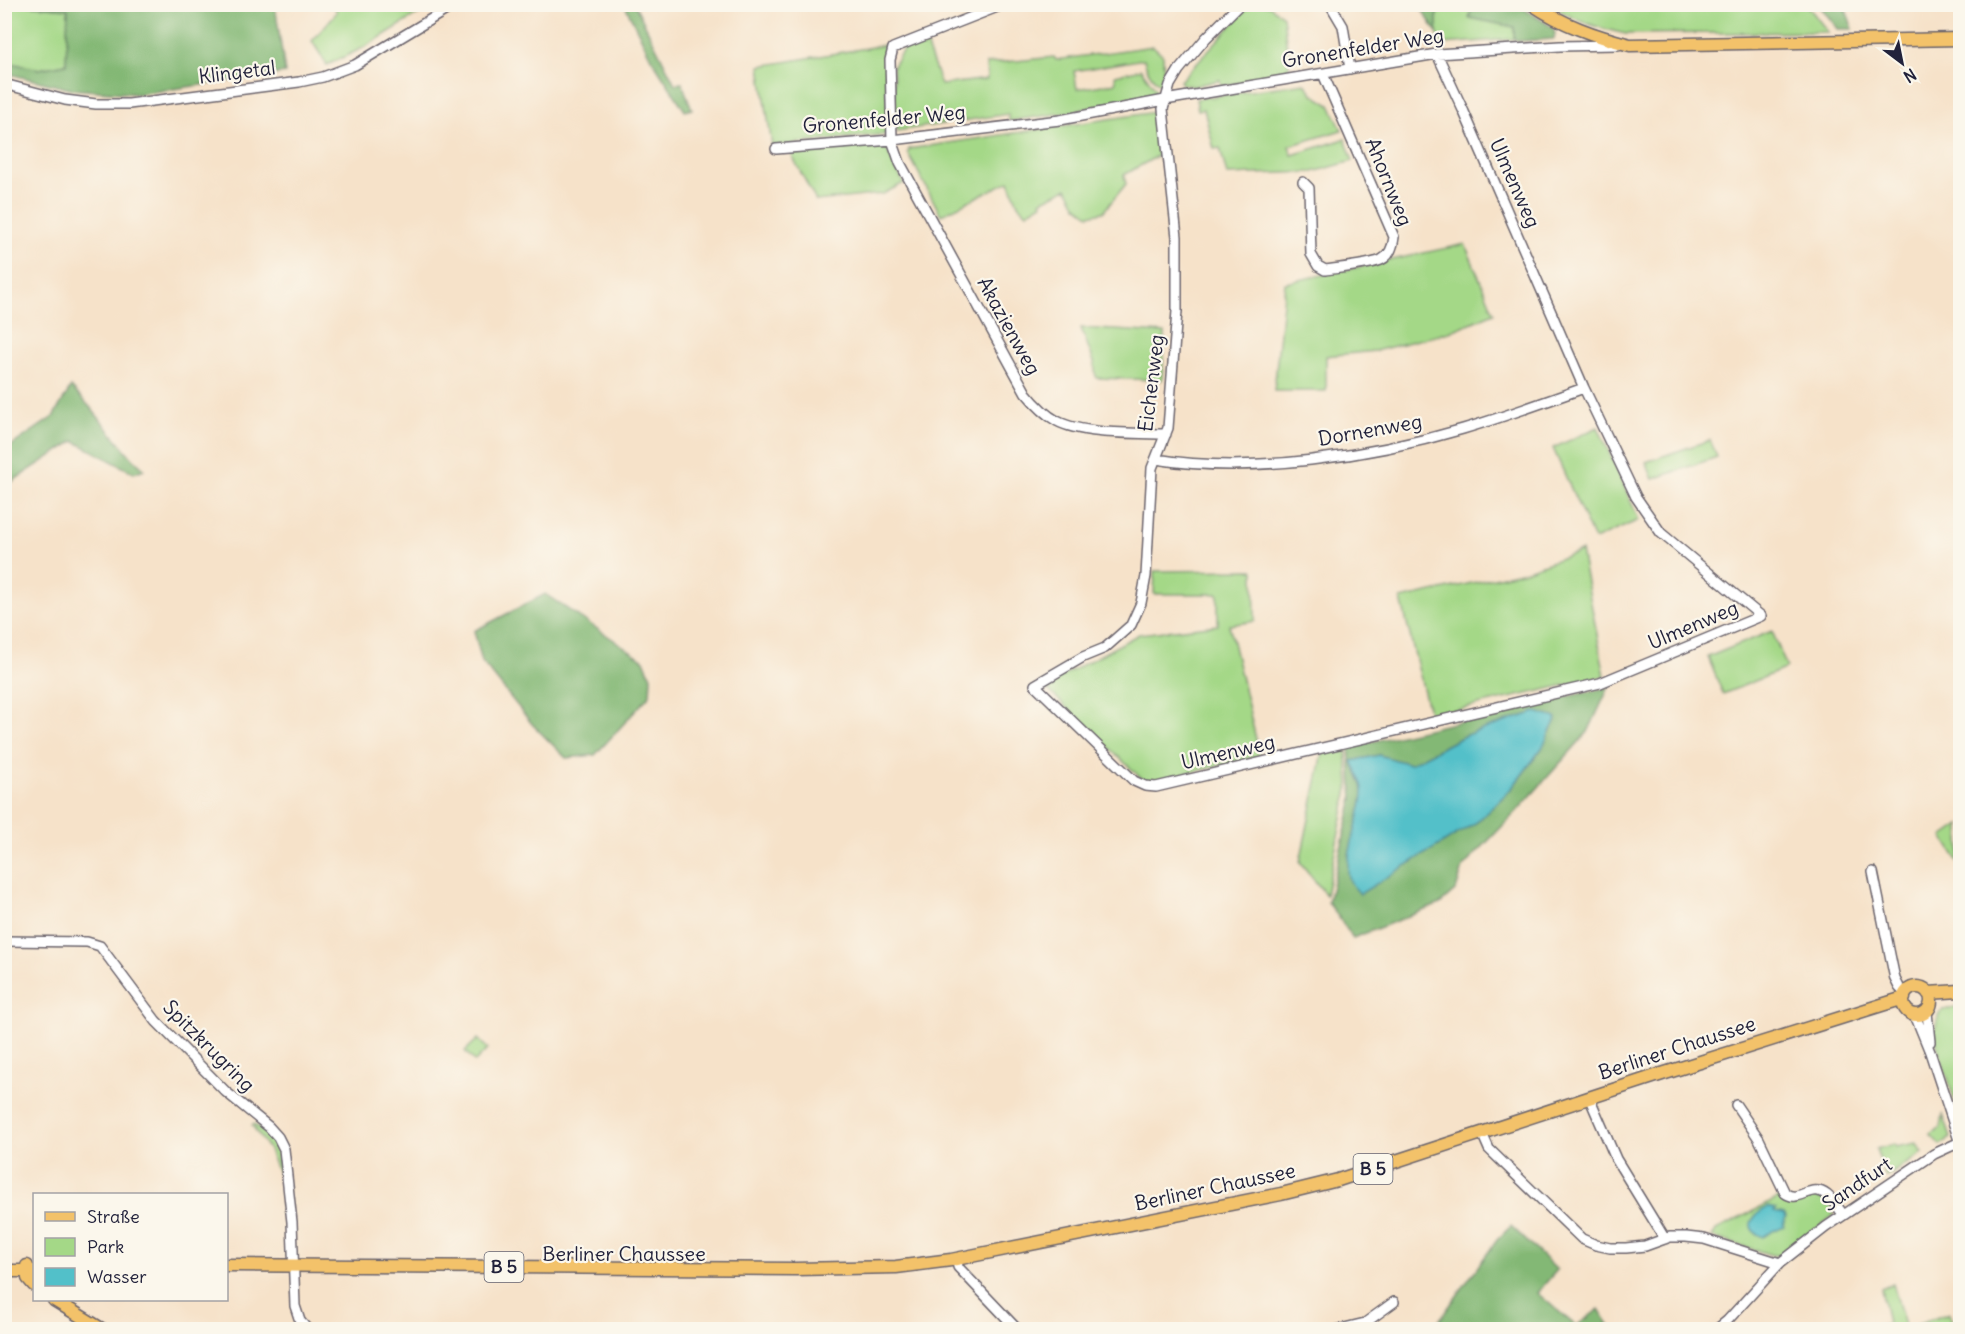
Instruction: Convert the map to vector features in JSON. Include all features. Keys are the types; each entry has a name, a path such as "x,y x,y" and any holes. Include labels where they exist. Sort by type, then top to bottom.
{"main road":[{"path":"1532,4 1556,19 1586,32 1630,45"},
{"name":"Gronenfelder Weg","path":"1630,45 1960,39"},
{"path":"1929,1003 1918,988 1911,989 1907,1004 1920,1015 1929,1003 1960,991"},
{"path":"1929,1003 1960,996"},
{"name":"Berliner Chaussee","path":"228,1272 294,1269 796,1269 955,1262 1307,1189 1808,1027 1851,1015 1907,1004"},
{"path":"4,1265 31,1268"},
{"name":"Berliner Chaussee","path":"228,1265 294,1269"},
{"path":"4,1271 31,1268"},
{"path":"31,1268 28,1278 33,1284"},
{"path":"58,1301 103,1329"}],"street":[{"name":"Klingetal","path":"4,84 65,100 96,104 129,104 299,82 323,77 355,65 456,4"},
{"path":"892,140 890,60 892,48 1005,4"},
{"path":"1165,100 1170,85 1179,70 1206,38 1240,4"},
{"path":"1330,4 1343,26 1350,69"},
{"name":"Gronenfelder Weg","path":"776,149 892,140 1060,120 1437,54 1560,46 1630,45"},
{"name":"Ulmenweg","path":"1035,685 1134,781 1145,786 1156,787 1600,683 1761,616 1661,533 1636,498 1584,388 1437,54"},
{"name":"Ahornweg","path":"1303,182 1309,188 1311,254 1318,266 1325,270 1382,260 1390,252 1394,244 1394,237 1323,74"},
{"name":"Eichenweg","path":"1035,685 1083,657 1105,648 1131,625 1141,603 1146,576 1152,468 1168,428 1178,311 1177,237 1163,109 1165,100"},
{"name":"Akazienweg","path":"892,140 900,163 984,318 1026,393 1040,410 1059,422 1079,429 1166,434"},
{"name":"Dornenweg","path":"1156,459 1232,465 1275,464 1352,454 1460,430 1584,388"},
{"path":"1873,872 1895,979 1917,1020 1930,1052 1960,1142"},
{"name":"Spitzkrugring","path":"4,941 87,942 100,946 156,1021 226,1092 278,1137 284,1149 292,1222 294,1269"},
{"path":"1929,1003 1930,1052"},
{"path":"1589,1098 1616,1159 1665,1239"},
{"path":"1736,1105 1759,1139 1785,1194 1795,1197 1812,1190 1820,1191 1828,1196 1843,1214"},
{"path":"1482,1133 1489,1149 1582,1239 1610,1248 1645,1246 1665,1239 1686,1237 1704,1239 1780,1263"},
{"name":"Sandfurt","path":"1716,1329 1727,1321 1780,1263 1843,1214 1934,1154 1960,1142"},
{"path":"955,1262 1018,1329"},
{"path":"294,1269 295,1306 300,1321 308,1329"},
{"path":"1336,1329 1365,1323 1394,1302"}],"green space":[{"path":"1251,4 1268,5 1283,16 1290,73 1221,86 1220,80 1194,86 1183,85 1180,81"},
{"path":"4,5 68,9 66,64 39,69 5,62"},
{"path":"26,5 275,5 285,73 138,94 70,89 5,73 5,62 39,69 66,64 68,9"},
{"path":"333,5 433,5 365,47 327,65 312,41 337,12"},
{"path":"625,5 635,5 675,84 682,83 692,109 685,111 651,58"},
{"path":"1419,5 1437,5 1437,33"},
{"path":"1437,5 1473,5 1470,18 1514,27 1514,39 1442,44 1437,33"},
{"path":"1473,5 1518,5 1552,27 1555,33 1554,39 1519,41 1514,39 1514,27 1469,18"},
{"path":"1551,5 1807,5 1828,32 1626,34 1587,23"},
{"path":"1819,5 1844,5 1853,29 1838,29"},
{"path":"925,41 941,85 987,79 986,64 1054,57 1056,60 1153,46 1163,55 1164,79 1161,85 1155,80 1148,71 1144,59 1074,71 1077,89 1116,83 1115,75 1141,69 1157,91 1155,95 1064,113 1009,121 1008,114 897,131 893,66 904,48"},
{"path":"885,45 888,134 772,146 760,66"},
{"path":"1305,83 1314,95 1330,105 1342,130 1289,146 1292,155 1345,139 1353,161 1313,172 1227,175 1220,148 1214,149 1204,109 1198,110 1196,99"},
{"path":"1155,112 1159,155 1124,175 1126,184 1103,212 1089,215 1077,206 1067,188 1041,201 1042,204 1027,213 1018,204 1009,181 941,215 908,153 909,149"},
{"path":"885,145 904,183 883,194 816,201 789,150"},
{"path":"1465,244 1494,313 1449,332 1375,351 1326,356 1326,391 1274,391 1285,283"},
{"path":"1081,328 1165,333 1162,380 1096,378 1094,362"},
{"path":"71,387 144,469 134,473 74,441 5,486 5,450 53,417"},
{"path":"1598,427 1639,520 1594,540 1553,448"},
{"path":"1710,440 1717,457 1653,479 1646,462"},
{"path":"1581,551 1605,676 1430,716 1401,599 1525,571"},
{"path":"1254,570 1255,621 1229,625 1260,756 1154,781 1143,780 1044,686 1139,634 1218,625 1218,594 1154,594 1155,571"},
{"path":"545,594 644,660 651,677 650,695 595,755 566,758 532,724 482,662 474,631"},
{"path":"1772,631 1787,668 1723,694 1708,657"},
{"path":"1609,687 1588,732 1463,867 1456,890 1440,904 1353,938 1328,902 1353,799 1349,747","holes":["1466,735 1542,748 1512,788 1477,822 1360,893 1349,855 1358,825 1364,789 1352,761 1379,755 1410,764"]},
{"path":"1346,748 1349,784 1326,895 1300,862 1323,753"},
{"path":"1960,825 1960,864 1943,837"},
{"path":"1960,1007 1960,1118 1936,1042 1935,1028 1939,1013"},
{"path":"478,1039 488,1049 475,1062 465,1051"},
{"path":"1943,1114 1951,1138 1940,1145 1930,1134 1941,1127"},
{"path":"254,1124 274,1143 280,1165 279,1175 269,1150 252,1125"},
{"path":"1916,1143 1923,1153 1886,1177 1876,1149 1894,1144 1896,1147"},
{"path":"1813,1196 1826,1202 1834,1215 1783,1256 1772,1255 1712,1237 1716,1230 1781,1197 1792,1202"},
{"path":"1511,1226 1557,1270 1537,1293 1576,1326 1599,1309 1612,1329 1433,1329 1497,1240"},
{"path":"1893,1284 1906,1329 1871,1329 1888,1323 1881,1289"},
{"path":"1949,1313 1955,1329 1906,1329"}],"water":[{"path":"1535,712 1557,718 1542,748 1512,788 1477,822 1360,894 1351,883 1348,874 1350,851 1360,814 1363,791 1361,780 1352,761 1379,755 1410,764 1466,735"},
{"path":"1768,1207 1776,1209 1774,1212 1784,1214 1786,1217 1784,1226 1763,1237 1752,1230 1751,1226 1754,1218"}]}
